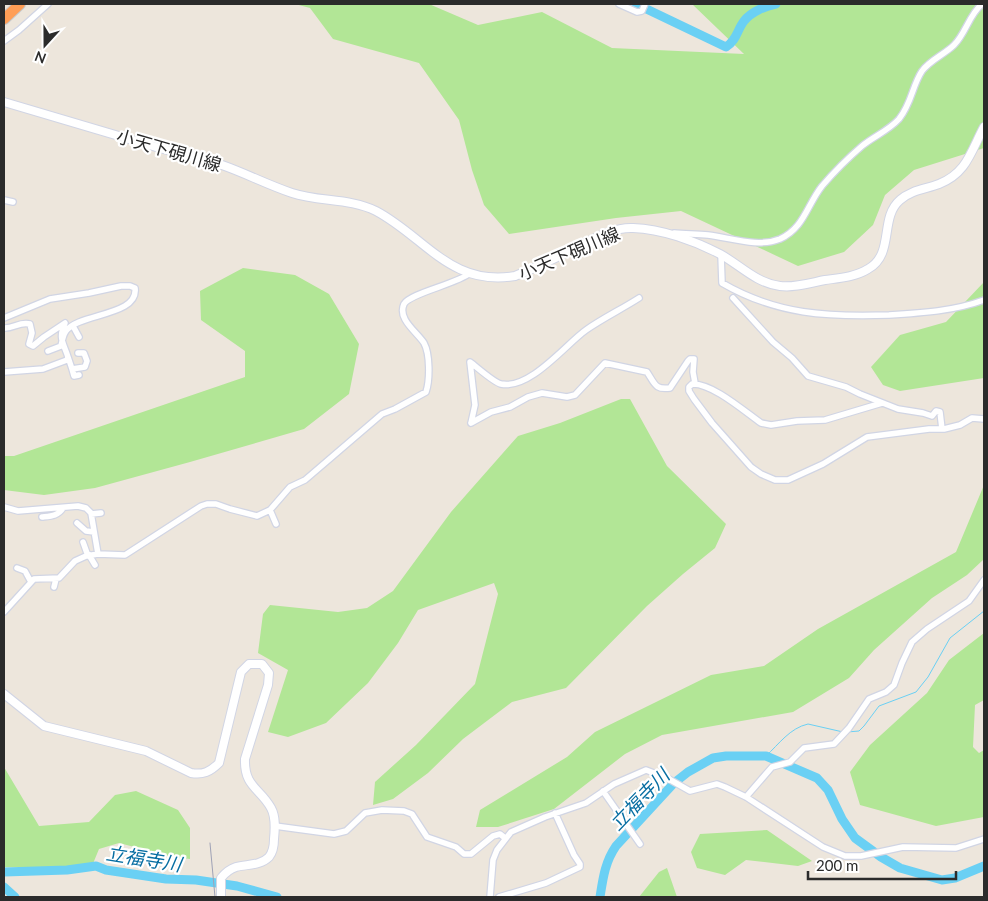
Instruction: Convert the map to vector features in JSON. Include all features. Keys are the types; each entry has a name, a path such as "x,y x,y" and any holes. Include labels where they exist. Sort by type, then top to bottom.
{"highway":[{"path":"4,19 20,4"}],"main road":[{"name":"小天下硯川線","path":"4,102 221,165 292,193 361,205 377,212 440,258 470,273 500,279 515,276 600,236 619,229 632,228 651,230 693,243 721,255 745,272 763,281 780,286 799,285 852,276 877,263 883,253 888,221 893,208 900,200 910,193 939,184 954,176 966,162 984,127"},
{"path":"4,694 44,726 146,752 191,773 198,774 208,772 219,763 241,672 249,664 262,664 269,673 268,686 245,759 245,769 249,780 272,810 275,826 273,850 262,862 236,867 227,871 221,878 221,896"}],"street":[{"path":"4,41 48,4"},
{"path":"619,4 637,12 642,10 645,4"},
{"path":"651,230 708,235 749,242 767,242 780,239 792,231 804,218 820,188 834,173 862,146 888,130 898,119 909,104 922,72 954,45 968,21 982,4"},
{"path":"4,200 13,202"},
{"path":"721,255 722,283 757,300"},
{"path":"4,612 34,579 59,578 75,561 88,555 125,555 201,506 216,504 257,516 270,510 290,486 306,480 382,414 426,392 429,373 425,345 409,326 405,318 404,303 431,289 463,279 470,273"},
{"path":"4,318 50,299 121,286 135,288 134,298 123,307 99,317 82,320 66,330 61,346 48,351"},
{"path":"639,298 585,330 557,356 531,376 509,384 501,384 470,362 475,405 470,423 491,412 510,407 528,397 542,393 567,398 575,395 605,363 648,372 656,387 662,389 670,388 688,361 694,359 693,372 695,383"},
{"path":"942,429 940,412 936,411 932,416 898,409 846,387 808,376 792,358 773,342 734,298 757,300 811,314 850,316 945,310 984,300"},
{"path":"4,328 8,329 25,322 30,324 32,333 29,344 33,346 65,323 61,334 62,342 74,376 79,375"},
{"path":"73,326 79,337"},
{"path":"72,369 85,367 87,361 84,353 78,353"},
{"path":"4,372 43,369 67,360 68,357"},
{"path":"882,403 826,420 797,421 771,425 761,423 716,392 695,383 689,386 689,391 712,423 752,467 761,474 775,480 788,480 824,464 867,437 942,429 960,425 972,418 984,419"},
{"path":"4,508 18,511 78,506 86,508 91,514 98,554"},
{"path":"42,517 54,516 63,508"},
{"path":"270,510 276,524"},
{"path":"91,514 102,513"},
{"path":"77,524 86,531 94,532"},
{"path":"83,542 95,566"},
{"path":"17,568 25,571 31,582"},
{"path":"54,587 56,579"},
{"path":"746,797 772,767 790,762 804,748 834,744 848,729 870,699 886,692 894,685 912,642 927,629 970,601 984,580"},
{"path":"490,897 493,860 496,850 510,832 586,803 603,791 646,770 693,791 717,784 746,797 823,847 845,856 861,856 903,847 956,848 984,839"},
{"path":"603,791 640,844"},
{"path":"275,826 334,834 346,832 365,813 382,810 404,810 412,814 427,837 456,847 464,854 471,854 493,836 500,834 505,838"},
{"path":"499,897 546,883 580,867 555,814"}],"green space":[{"path":"295,4 429,4 478,25 542,12 612,48 744,54 692,4 984,4 984,148 914,170 885,195 873,225 844,252 798,266 681,211 616,218 509,234 484,205 472,170 459,120 419,63 333,39 310,8"},
{"path":"243,268 295,275 329,294 359,344 349,394 304,429 190,462 95,488 44,495 4,490 4,456 14,456 245,377 245,351 201,320 200,291"},
{"path":"984,282 984,378 900,391 883,385 871,367 900,335 946,322"},
{"path":"621,399 630,399 667,466 726,524 715,548 647,606 566,688 512,702 463,739 428,773 393,799 373,805 375,782 416,745 475,684 498,594 494,583 418,610 398,643 368,683 326,723 288,737 268,732 288,670 258,653 263,614 270,605 338,612 367,608 393,591 451,512 518,436 560,423"},
{"path":"984,485 984,559 967,575 932,598 874,650 849,678 793,712 662,735 625,754 554,809 498,827 476,827 480,810 567,757 595,732 711,675 764,666 818,629 956,552"},
{"path":"984,633 984,700 975,705 973,747 979,753 984,750 984,817 936,826 860,805 850,772 870,745 927,693 949,660"},
{"path":"4,767 39,826 89,822 115,795 136,791 178,810 190,828 190,859 169,856 119,843 99,849 92,866 65,868 4,867"},
{"path":"767,830 812,861 798,866 746,860 725,875 697,868 691,852 700,834"},
{"path":"667,868 677,897 639,897 659,872"}],"waterway":[{"path":"636,4 726,47 750,15 767,6 776,4"},
{"path":"847,732 859,731 879,706 916,692 928,677 950,638 984,611"},
{"path":"766,756 790,733 808,724 843,732"},
{"name":"立福寺川","path":"600,897 607,864 616,846 674,783 688,772 713,758 726,756 766,756 817,778 828,790 842,819 855,838 900,868 942,880 955,878 984,866"},
{"name":"立福寺川","path":"4,872 67,870 96,866 106,870 166,879 196,880 237,886 277,897"},
{"path":"4,887 15,897"}],"railway":[{"path":"210,843 215,897"}]}
